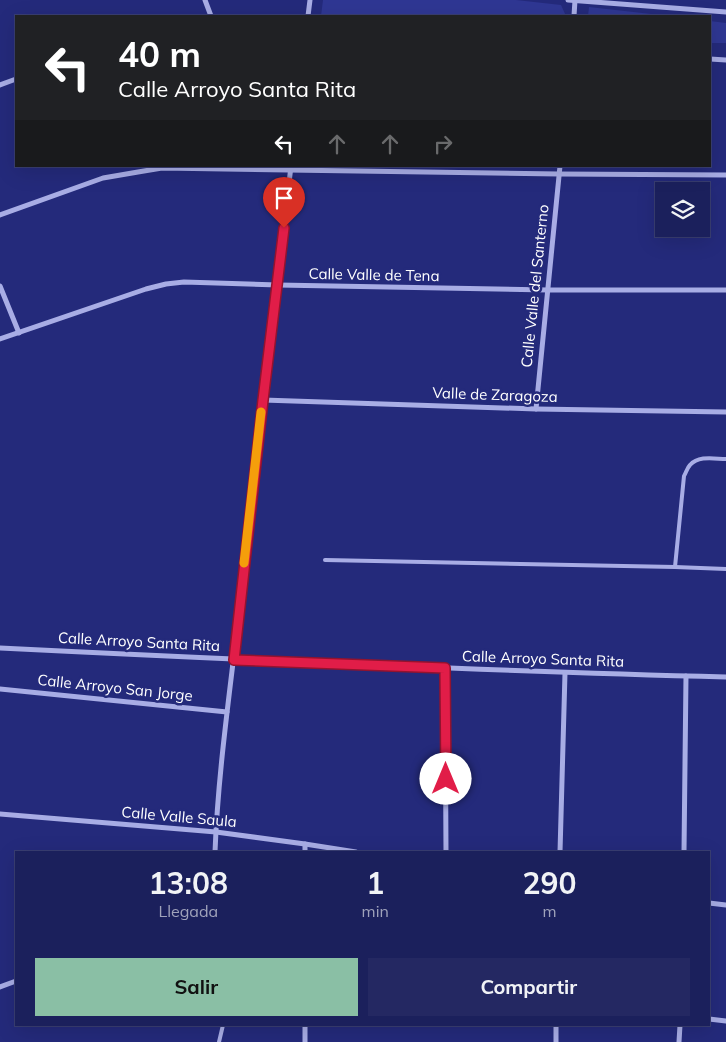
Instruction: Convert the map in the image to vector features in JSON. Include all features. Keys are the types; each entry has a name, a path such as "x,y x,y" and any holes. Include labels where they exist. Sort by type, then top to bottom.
{"street":[{"path":"205,0 211,15"},
{"path":"308,15 310,0"},
{"path":"568,0 726,12"},
{"path":"574,15 575,0"},
{"path":"711,59 726,60"},
{"path":"0,85 15,79"},
{"name":"Calle Valle del Santerno","path":"536,409 560,167"},
{"path":"0,215 103,178 162,168 291,168 559,174 726,175"},
{"path":"215,851 227,712 291,168"},
{"name":"Calle Valle de Tena","path":"0,339 146,289 184,282 548,290 726,290"},
{"path":"0,286 19,333"},
{"name":"Valle de Zaragoza","path":"263,400 536,409 726,412"},
{"name":"Calle Arroyo Santa Rita","path":"0,648 234,660 564,673 726,677"},
{"path":"445,668 446,851"},
{"path":"560,851 564,673"},
{"path":"684,851 686,676"},
{"name":"Calle Arroyo San Jorge","path":"0,689 227,712"},
{"name":"Calle Valle Saula","path":"0,814 216,832 350,851"},
{"path":"305,851 306,844"},
{"path":"710,903 726,905"},
{"path":"0,988 15,981"},
{"path":"710,1019 726,1021"},
{"path":"305,1026 305,1042"},
{"path":"556,1026 556,1042"},
{"path":"679,1042 680,1026"}],"lane":[{"path":"675,567 684,476 689,466 697,460 706,458 726,460"},
{"path":"325,560 726,569"},
{"path":"219,1042 223,1026"}],"shaded area":[{"path":"323,0 516,0 561,5 566,15 321,15"},
{"path":"589,7 660,15 588,15"},
{"path":"711,21 726,23 726,43 711,43"}],"slow traffic":[{"path":"244,563 261,412"}],"route":[{"path":"284,228 234,660 445,668 446,779"}]}
